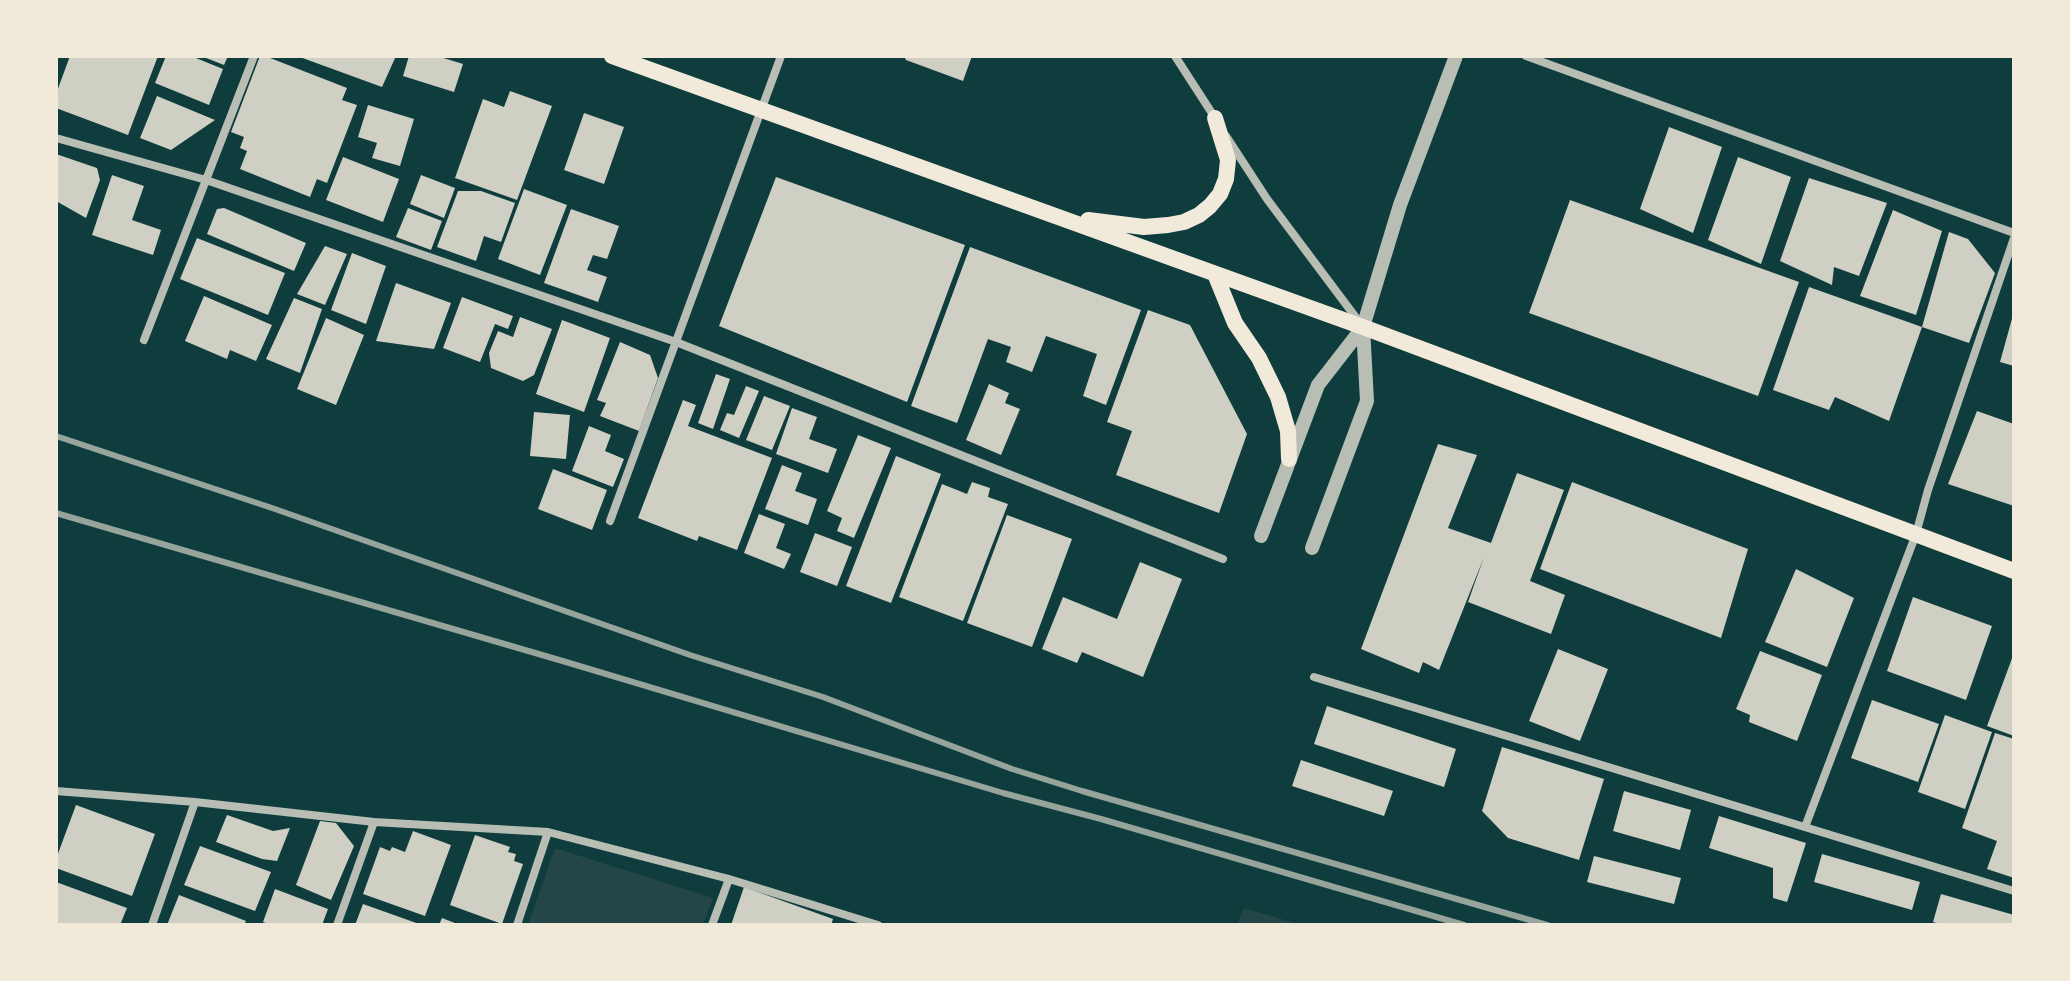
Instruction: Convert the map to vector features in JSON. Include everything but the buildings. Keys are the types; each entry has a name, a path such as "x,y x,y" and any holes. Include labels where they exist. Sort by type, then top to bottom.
{"main road":[{"path":"612,56 1363,327 2014,571"},
{"path":"1057,216 1144,227 1176,224 1199,215 1220,194 1226,179 1228,160 1215,118"},
{"path":"1215,274 1235,323 1259,358 1278,397 1288,431 1289,459"}],"street":[{"path":"144,340 254,56"},
{"path":"610,521 781,56"},
{"path":"1175,56 1267,199 1363,327"},
{"path":"1312,548 1367,401 1363,327 1400,205 1456,56"},
{"path":"1526,56 2014,236 1916,534 1805,827"},
{"path":"56,138 206,180 676,342 1223,559"},
{"path":"1261,536 1318,385 1363,327"},
{"path":"1314,677 2014,891"},
{"path":"56,791 195,802 374,822 548,832 729,879 878,925"},
{"path":"152,925 195,802"},
{"path":"337,925 374,822"},
{"path":"517,925 548,832"},
{"path":"712,925 729,879"}],"shaded area":[{"path":"555,848 713,898 703,925 528,925"},
{"path":"1244,908 1301,925 1237,925"}],"railway":[{"path":"56,436 272,508 690,655 823,697 1012,769 1547,925"},
{"path":"56,513 1003,793 1464,925"}]}
